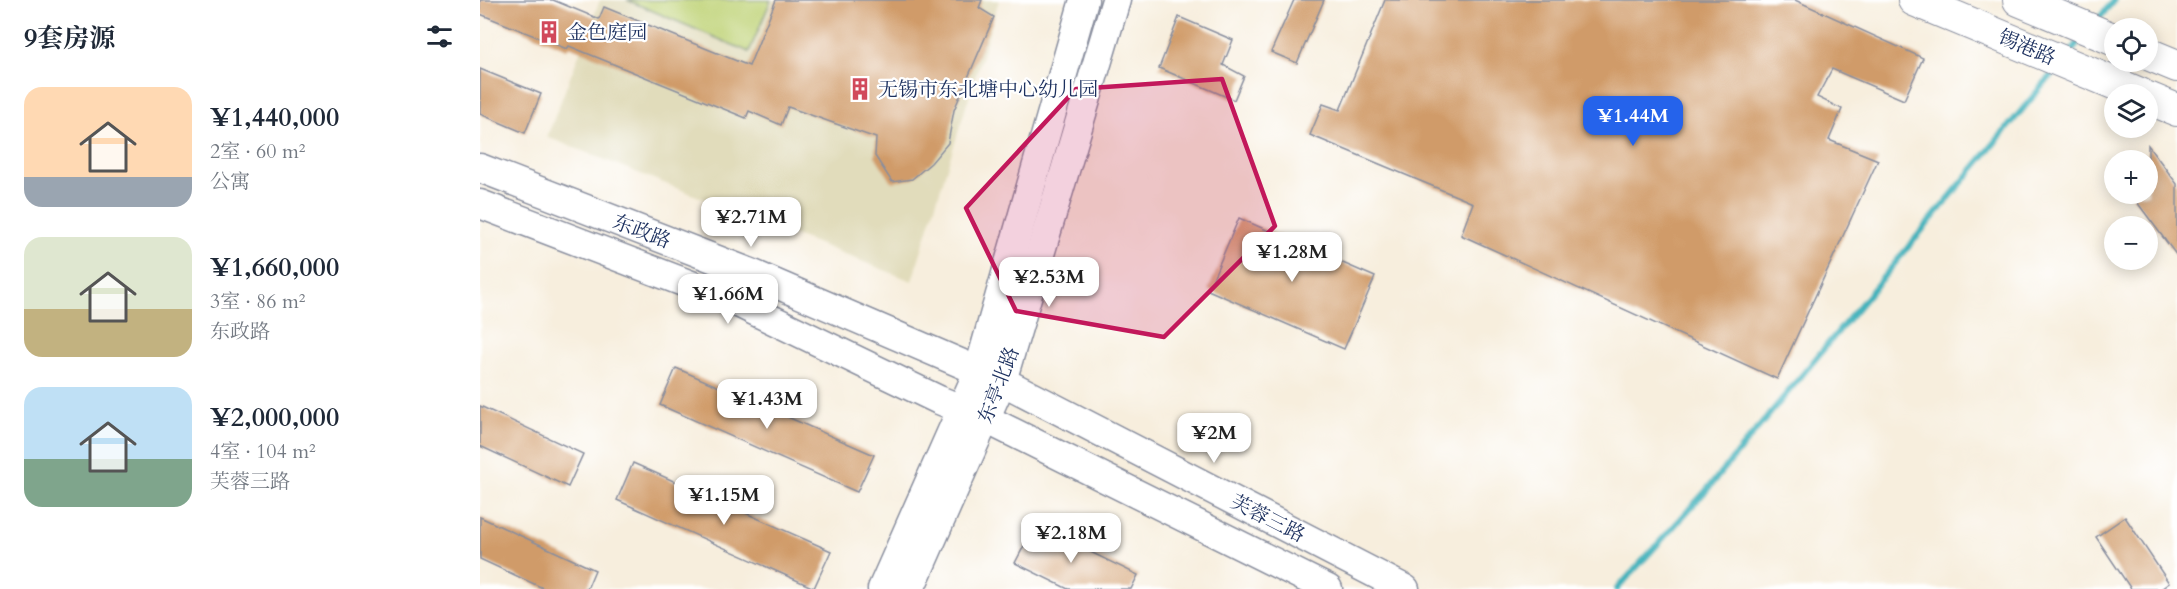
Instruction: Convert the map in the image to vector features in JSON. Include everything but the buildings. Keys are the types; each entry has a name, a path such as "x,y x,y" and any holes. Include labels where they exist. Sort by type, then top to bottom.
{"main road":[{"name":"东亭北路","path":"990,377 1084,0"},
{"name":"东亭北路","path":"910,589 974,414 990,377 1116,0"},
{"name":"锡港路","path":"1914,0 2115,84"},
{"name":"锡港路","path":"2019,0 2104,35"},
{"path":"2158,58 2177,66"},
{"path":"2158,102 2177,110"},
{"name":"东政路","path":"480,168 751,273 990,377"},
{"name":"东政路","path":"480,204 738,303 974,414"},
{"name":"芙蓉三路","path":"990,377 1405,589"},
{"name":"东亭北路","path":"882,589 974,414"},
{"name":"芙蓉三路","path":"974,414 1328,589"}],"highlighted area":[{"path":"1222,79 1275,226 1164,337 1016,311 966,208 1076,89"}],"shaded area":[{"path":"600,0 999,0 912,281 547,137"}],"green space":[{"path":"627,0 771,0 749,52"}],"waterway":[{"path":"2096,22 2114,0"},
{"path":"2069,54 2083,37"},
{"path":"1617,589 1705,492 2056,69"}],"place":[{"name":"金色庭园","path":"549,32"},
{"name":"无锡市东北塘中心幼儿园","path":"860,89"}]}
